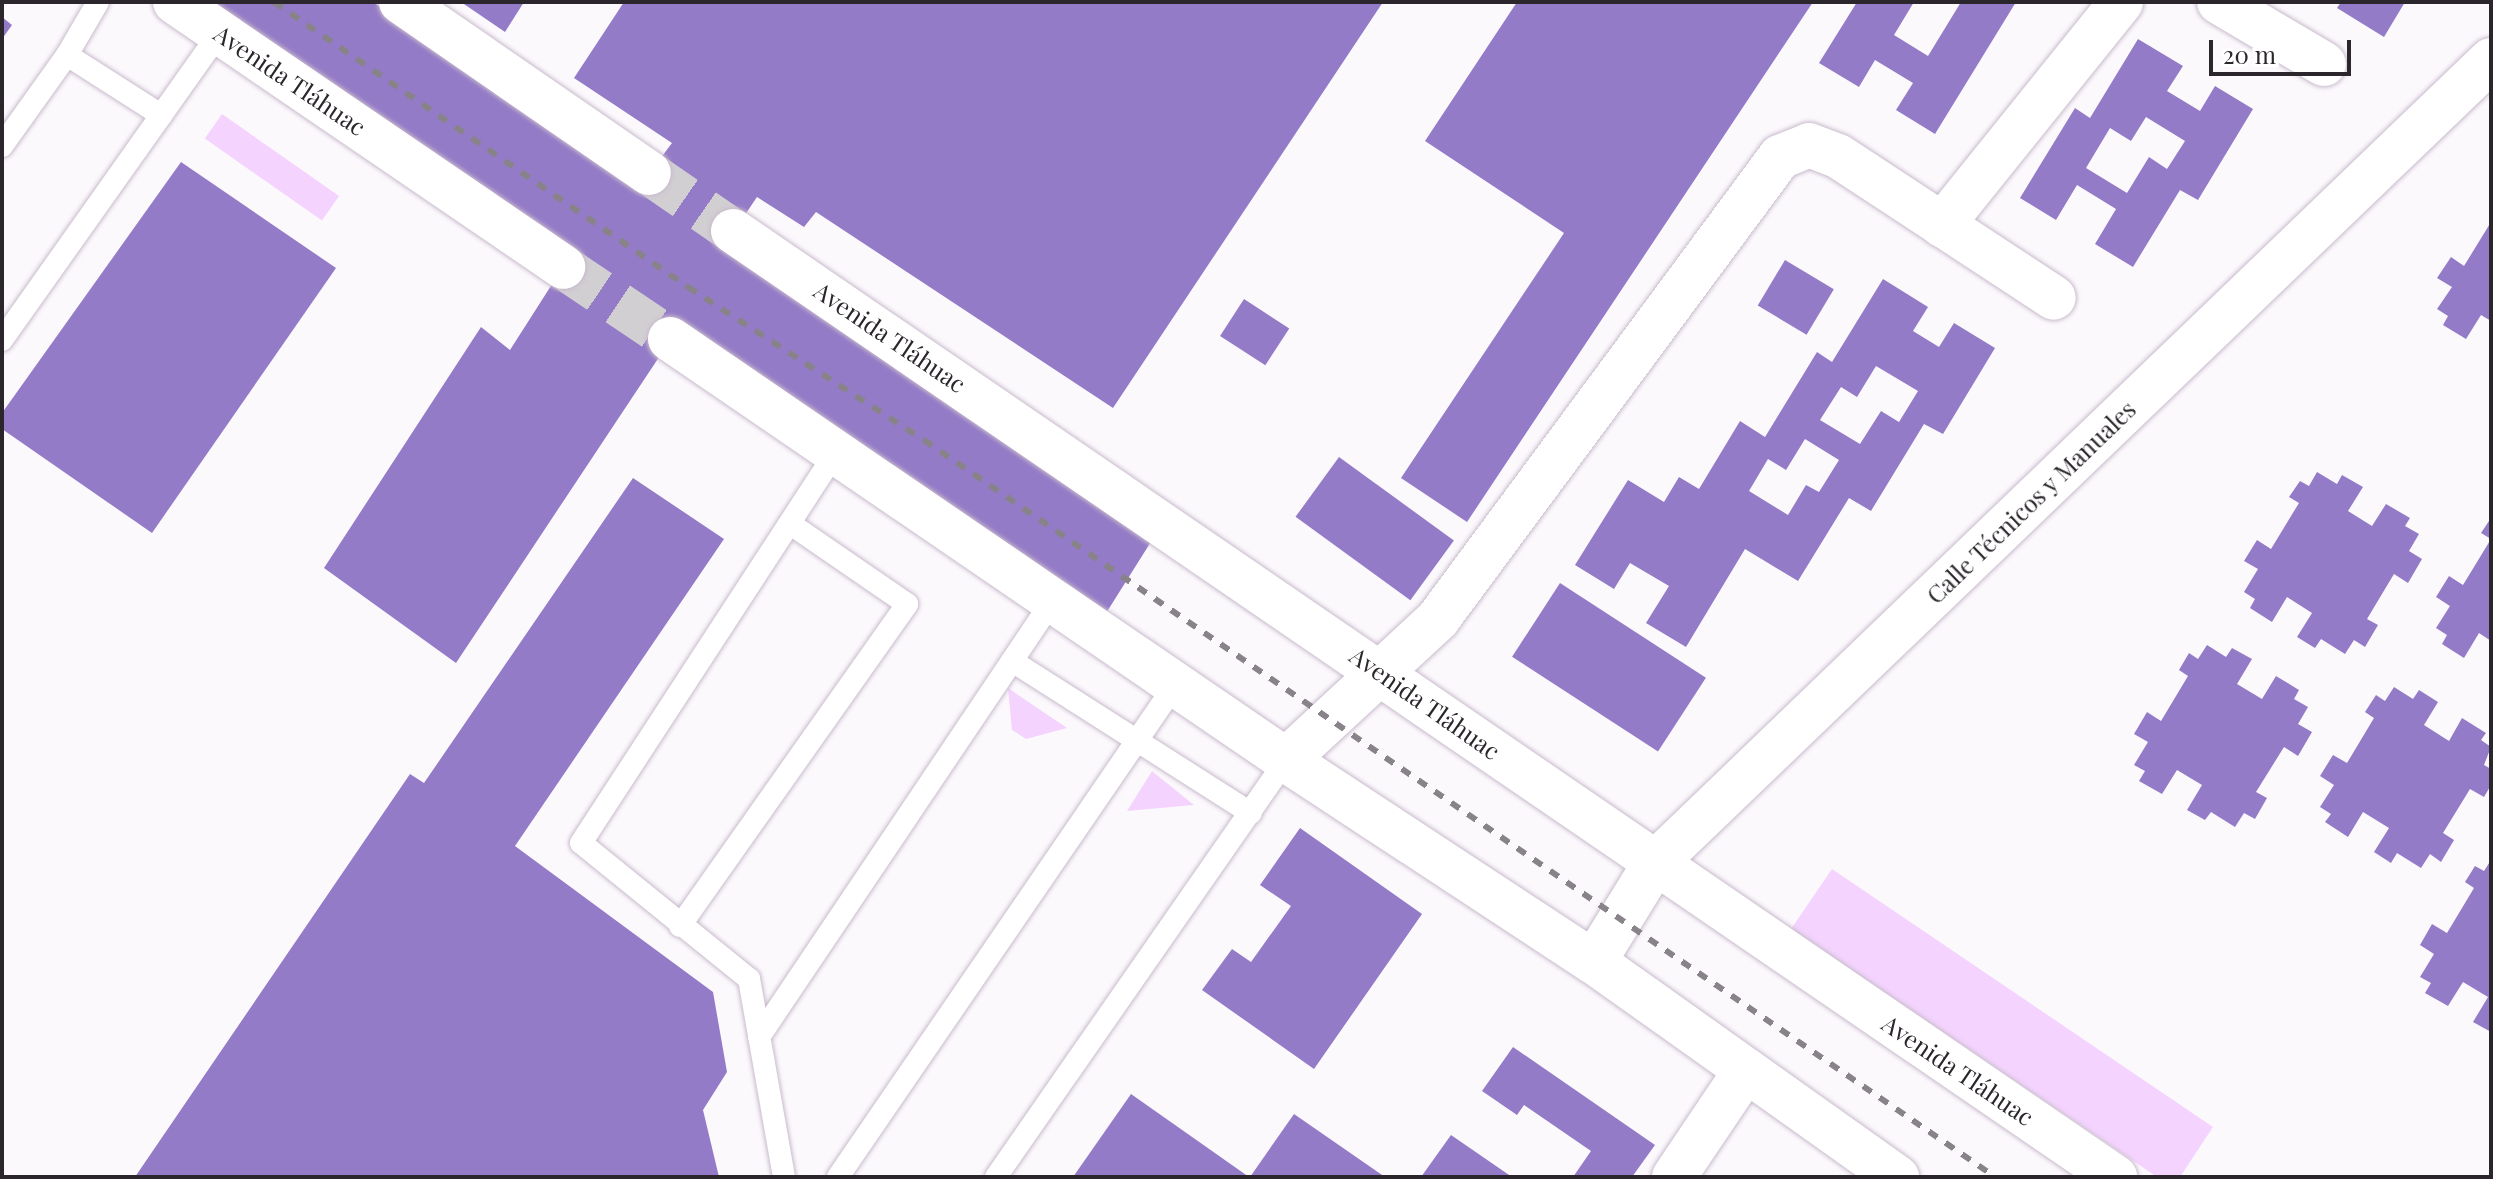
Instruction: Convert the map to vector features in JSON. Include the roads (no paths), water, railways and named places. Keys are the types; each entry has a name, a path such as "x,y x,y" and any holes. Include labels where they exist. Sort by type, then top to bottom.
{"main road":[{"name":"Avenida Tláhuac","path":"175,2 563,267"},
{"path":"401,2 649,173"},
{"path":"1942,225 2121,2"},
{"path":"2219,2 2324,64"},
{"name":"Calle Técnicos y Manuales","path":"1594,962 1655,863 2491,60"},
{"path":"1286,760 1438,619 1780,157 1809,145 1838,156 2054,298"},
{"name":"Avenida Tláhuac","path":"733,231 1382,672 1655,863 2115,1177"},
{"path":"670,339 1286,760 1594,962 1897,1177"},
{"path":"1674,1177 1746,1070"}],"lane":[{"path":"2,146 67,55 98,2"},
{"path":"2,340 220,32"},
{"path":"67,55 161,115"},
{"path":"784,1177 749,979 581,843 792,525 836,452"},
{"path":"680,926 907,604 792,525"},
{"path":"759,1037 1053,600"},
{"path":"1012,661 1251,813"},
{"path":"838,1177 1175,685"},
{"path":"996,1177 1286,760"}],"tunnel":[{"path":"649,173 733,231"},
{"path":"563,267 670,339"}],"railway":[{"path":"274,2 688,287 924,440 1995,1177"}]}
